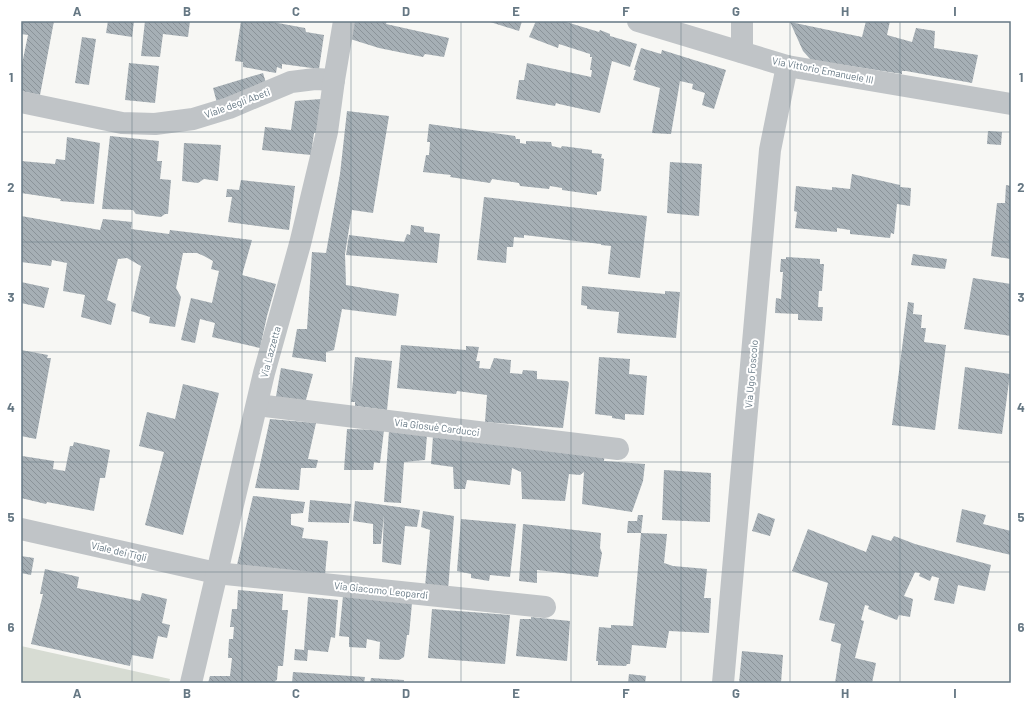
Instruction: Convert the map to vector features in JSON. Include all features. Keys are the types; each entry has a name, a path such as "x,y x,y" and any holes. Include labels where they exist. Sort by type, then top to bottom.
{"street":[{"name":"Via Lazzetta","path":"191,683 264,373 315,184 327,132 344,21"},
{"name":"Via Vittorio Emanuele III","path":"638,21 787,66 1011,104"},
{"path":"742,21 742,52"},
{"name":"Via Ugo Foscolo","path":"723,683 770,150 787,66"},
{"name":"Viale degli Abeti","path":"21,102 122,122 155,124 192,119 229,108 291,82 315,79 334,80"},
{"name":"Via Giosuè Carducci","path":"257,405 618,449"},
{"name":"Viale dei Tigli","path":"21,529 216,574"},
{"name":"Via Giacomo Leopardi","path":"216,574 545,607"}],"shaded area":[{"path":"21,646 170,679 169,683 21,683"}],"building":[{"path":"21,21 54,21 40,95 21,91 21,69 28,35 21,34"},
{"path":"108,21 134,21 132,37 106,33"},
{"path":"145,21 190,21 188,37 163,34 160,57 141,56"},
{"path":"241,21 267,21 305,28 306,32 324,35 319,69 282,64 282,69 277,67 276,73 243,67 243,62 235,61"},
{"path":"351,21 387,21 386,24 449,38 444,57 425,54 423,57 379,48 347,38"},
{"path":"487,21 522,21 519,31"},
{"path":"536,21 563,21 599,32 600,30 610,34 610,36 637,44 630,67 612,61 600,113 556,103 555,106 516,99 519,80 524,80 527,63 591,77 592,70 590,70 592,57 590,57 590,54 559,44 558,48 529,37"},
{"path":"866,21 890,21 887,35 912,42 916,28 935,31 934,48 978,55 972,83 906,71 902,71 902,74 811,60 803,51 790,22 862,37"},
{"path":"82,37 96,39 89,85 75,83"},
{"path":"641,48 661,54 662,50 726,70 714,109 702,105 705,93 692,89 693,84 680,81 671,134 652,133 660,88 633,80 636,70 634,70"},
{"path":"129,63 159,66 155,103 125,100"},
{"path":"263,73 266,83 217,103 213,88"},
{"path":"321,99 317,133 314,133 311,155 262,150 265,127 291,130 295,101"},
{"path":"347,111 389,116 373,213 352,210 345,254 346,285 399,294 396,316 342,309 334,350 326,352 326,362 292,357 297,329 307,329 312,252 326,253 340,174"},
{"path":"429,124 515,136 516,139 520,139 520,143 526,144 526,141 551,142 552,146 561,148 562,146 592,150 592,153 602,154 601,158 604,159 601,191 597,192 597,195 562,190 562,188 550,186 549,189 520,186 519,183 492,179 490,183 450,177 451,175 423,172 426,155 429,155 430,142 427,142"},
{"path":"988,131 1002,132 1001,145 987,144"},
{"path":"110,136 159,141 157,161 162,161 160,179 171,180 168,214 161,217 136,214 133,210 102,209"},
{"path":"67,137 100,143 94,204 60,201 61,199 21,193 21,161 55,164 56,159 65,160"},
{"path":"184,143 221,145 218,181 204,179 198,183 182,181"},
{"path":"670,162 702,164 699,216 667,213"},
{"path":"852,174 900,185 900,187 911,188 910,206 897,204 894,234 891,233 890,238 850,234 850,230 837,228 837,232 795,228 797,212 794,211 796,186 832,190 832,187 850,189"},
{"path":"241,180 295,186 289,230 228,222 232,197 226,197 227,189 239,190"},
{"path":"1006,185 1011,186 1011,259 991,256 997,203 1005,203"},
{"path":"484,197 647,216 640,278 608,274 611,246 524,235 524,238 514,237 513,247 507,247 506,263 477,260"},
{"path":"21,216 100,230 103,219 132,222 131,229 169,234 170,230 252,240 242,275 276,284 260,348 212,337 215,323 200,319 195,343 181,340 191,298 212,303 219,271 211,269 213,261 197,253 183,253 176,288 181,297 175,327 149,323 150,317 131,311 141,266 127,258 118,259 107,300 116,304 111,325 81,317 85,295 63,291 67,263 52,260 51,266 21,262"},
{"path":"411,225 424,227 424,232 440,234 437,263 346,255 349,235 404,242 407,234 410,235"},
{"path":"913,254 947,259 945,269 911,265"},
{"path":"786,257 820,259 820,264 824,264 822,291 819,291 818,307 823,307 822,321 798,320 798,314 775,313 776,298 781,299 783,272 780,272 781,259 786,259"},
{"path":"973,278 1011,284 1011,336 964,329"},
{"path":"21,282 49,288 44,308 21,303"},
{"path":"582,286 665,294 665,291 680,292 676,338 617,333 619,312 587,309 587,306 581,305"},
{"path":"908,302 914,303 913,314 922,315 921,328 926,328 924,342 946,345 935,430 892,425"},
{"path":"401,345 466,350 466,346 479,347 476,361 480,361 479,368 490,369 494,358 511,360 510,373 522,374 523,370 537,371 537,379 567,381 569,383 563,428 485,422 487,395 457,391 456,394 397,388"},
{"path":"21,350 48,355 47,358 51,358 36,439 21,436"},
{"path":"355,357 392,361 387,410 355,406 355,402 351,402"},
{"path":"599,357 630,359 629,374 647,376 644,415 625,414 625,420 612,418 612,416 595,414"},
{"path":"965,367 1010,374 1002,434 958,429"},
{"path":"281,368 313,374 304,407 275,402"},
{"path":"183,384 219,393 183,535 145,525 164,452 139,446 147,412 175,419"},
{"path":"270,419 316,423 308,459 318,460 316,468 301,468 299,490 255,488"},
{"path":"347,429 384,430 380,463 374,462 373,470 344,470"},
{"path":"389,431 427,435 425,460 404,462 401,503 384,502"},
{"path":"433,436 605,451 604,461 645,464 643,481 632,512 582,504 584,472 580,475 569,474 565,501 522,499 521,472 512,468 510,485 467,480 465,489 454,489 453,467 431,464"},
{"path":"74,442 110,450 105,478 100,478 94,511 47,502 46,504 21,498 22,456 54,461 53,469 65,471 70,446 73,446"},
{"path":"664,470 711,473 710,522 662,520"},
{"path":"253,496 305,502 303,513 291,514 291,525 304,528 302,538 328,541 325,575 237,565"},
{"path":"310,500 351,504 349,523 308,522"},
{"path":"355,501 420,510 417,527 405,526 401,565 382,562 384,515 381,544 373,544 373,524 353,521"},
{"path":"962,509 986,515 983,524 1011,531 1011,555 956,542"},
{"path":"423,511 454,516 448,590 425,587 430,530 421,527"},
{"path":"758,513 775,519 770,536 752,531"},
{"path":"638,515 643,515 641,533 627,533 628,521 637,521"},
{"path":"461,519 516,524 510,577 490,575 489,581 471,578 471,574 457,571"},
{"path":"523,524 601,533 600,548 602,553 598,577 537,570 537,583 519,581"},
{"path":"808,529 866,552 872,535 891,541 894,536 915,544 991,565 985,591 958,585 954,604 934,600 939,578 932,576 930,581 919,576 920,573 915,572 904,596 913,599 910,617 899,615 897,620 868,609 869,606 865,605 861,620 864,621 855,658 876,663 872,683 835,683 841,644 831,641 835,624 819,620 828,583 792,571"},
{"path":"641,533 667,534 664,563 673,566 707,569 704,598 711,598 709,633 669,631 666,648 632,645 630,664 627,664 626,666 598,665 598,661 596,661 599,627 611,628 611,625 633,626"},
{"path":"21,556 34,558 31,575 21,573"},
{"path":"45,569 79,577 77,588 140,601 142,593 167,599 162,623 170,625 167,638 158,636 153,659 132,655 130,666 31,644 43,594 40,594"},
{"path":"238,590 283,594 282,610 288,610 283,666 278,666 277,680 275,683 208,683 210,676 230,676 232,658 228,658 229,639 233,639 234,627 230,627 232,609 237,609"},
{"path":"343,596 412,603 409,635 407,635 404,657 399,660 379,659 380,642 367,639 366,648 349,647 349,637 339,636"},
{"path":"308,597 338,600 335,638 331,637 328,652 308,650 307,661 294,660 295,649 304,650"},
{"path":"432,609 510,615 505,664 428,658"},
{"path":"531,617 570,621 567,661 516,656 520,619 531,619"},
{"path":"742,651 783,655 781,683 739,683"},
{"path":"293,672 365,677 364,683 292,683"},
{"path":"629,674 646,676 645,683 628,683"},
{"path":"371,678 404,680 404,683 370,683"}]}
